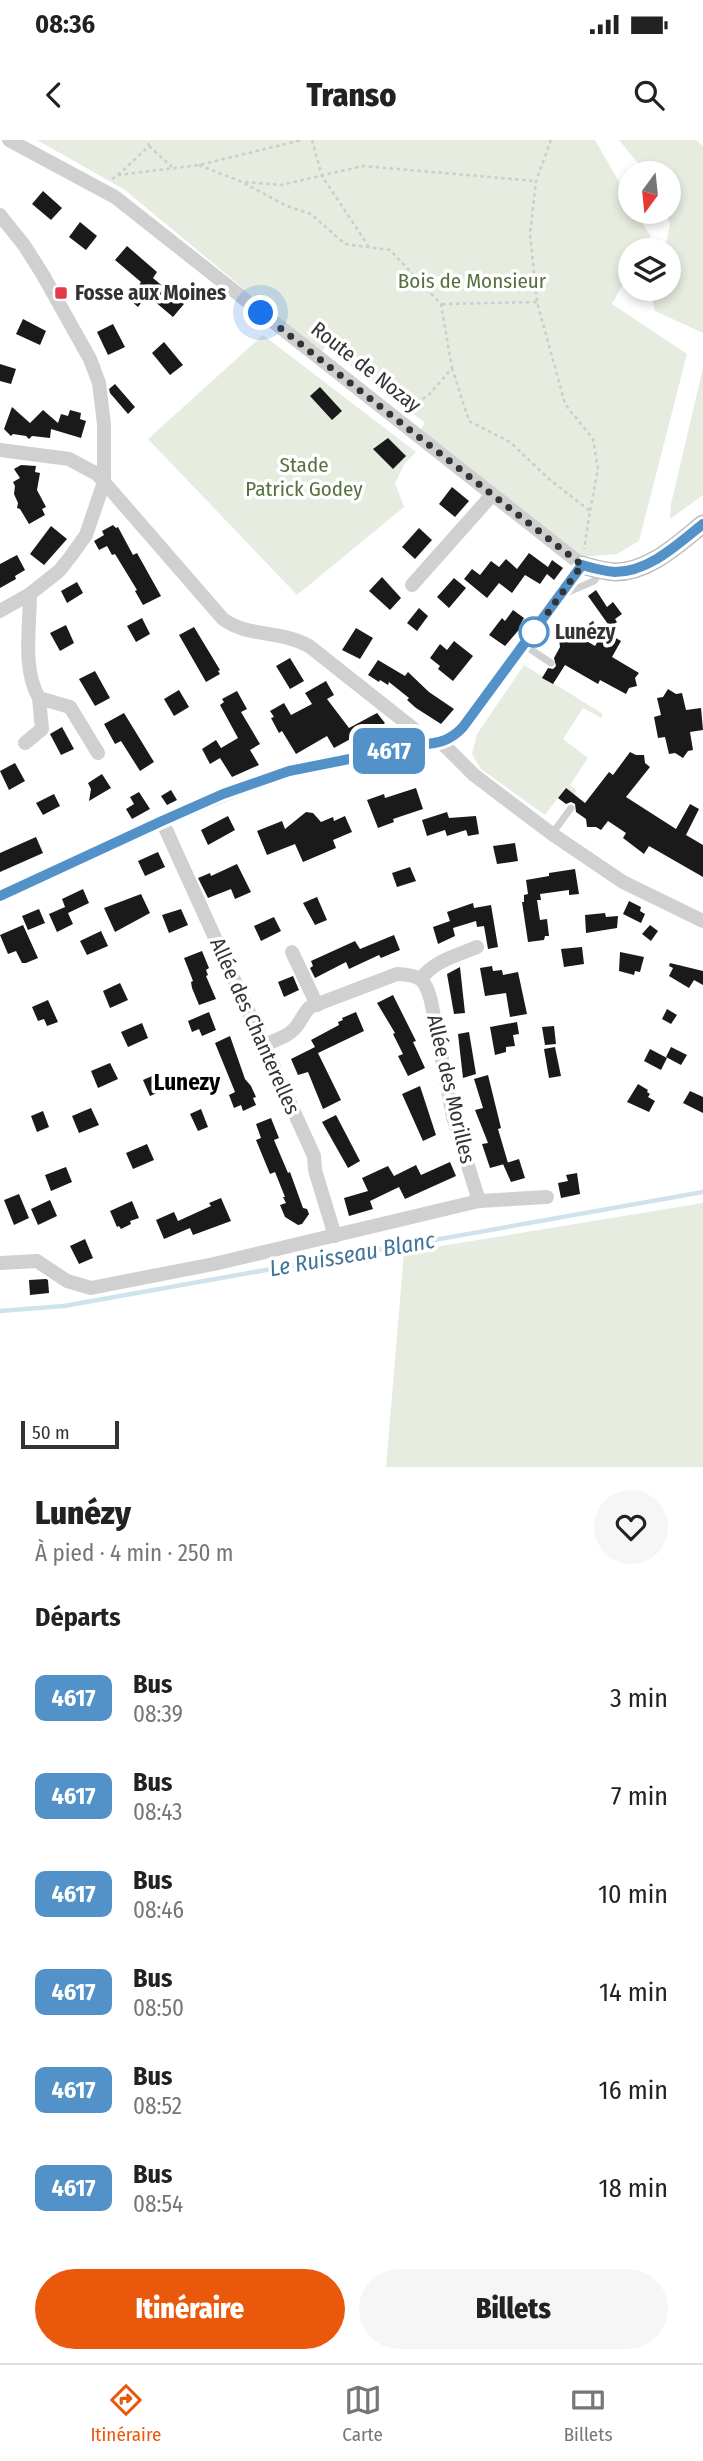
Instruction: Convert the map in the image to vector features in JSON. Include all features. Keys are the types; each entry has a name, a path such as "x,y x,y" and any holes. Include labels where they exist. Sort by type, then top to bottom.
{"street":[{"name":"Route de Nozay","path":"9,140 115,197 492,495 590,567"},
{"path":"0,215 24,245 47,281 90,359 99,383 104,424 104,482 92,519 78,546 59,571 30,594 0,611"},
{"path":"0,450 69,459 97,474 223,619 241,629 294,638 309,646 419,733 420,745"},
{"path":"412,585 492,495"},
{"path":"0,896 223,794 289,771 442,743 453,738 561,595 590,567 625,571 650,562 703,524"},
{"path":"25,743 41,729 39,698 32,686 30,673 30,594"},
{"path":"39,698 70,707 98,753"},
{"path":"442,743 474,775 552,834 623,882 703,921"},
{"name":"Allée des Chanterelles","path":"162,821 314,1156 335,1236"},
{"path":"264,1045 292,1031 299,1024 302,1014 317,1004 397,974 421,979 435,965 477,947"},
{"path":"292,952 317,1004"},
{"name":"Allée des Morilles","path":"421,979 427,987 431,1001 453,1117 479,1201"},
{"path":"0,1264 37,1261 67,1281 91,1288 214,1264 479,1201 547,1197"}],"lane":[{"path":"561,595 594,581 590,567"},
{"path":"524,645 551,663"},
{"path":"552,834 571,808"}],"path":[{"path":"148,140 149,146 172,167"},
{"path":"118,175 199,165 302,140"},
{"path":"312,140 322,176 369,247"},
{"path":"551,140 536,181 530,234 537,302 565,404 593,439 598,469 590,511 590,567"},
{"path":"97,187 118,175 149,146"},
{"path":"199,165 242,182 287,206 311,214 345,244 390,250 441,304 452,368 469,421 510,442 549,479 590,511"},
{"path":"242,182 281,185 363,166 536,181"},
{"path":"441,304 537,302"},
{"path":"390,415 428,396 452,368"}],"green space":[{"name":"Bois de Monsieur","path":"37,140 595,140 618,180 618,224 643,224 651,237 618,238 618,293 612,304 687,354 639,541 617,554 579,557 420,430 425,423 326,346 321,353 125,190"},
{"path":"619,140 696,140 703,146 703,333 655,311 653,304 654,301 681,301 681,238 667,238 670,224 681,224 681,161 636,161"},
{"name":"Stade Patrick Godey","path":"263,335 416,452 405,463 395,483 404,507 297,595 148,439"},
{"path":"703,368 703,495 670,519 671,504"},
{"path":"524,665 603,714 601,718 583,708 563,739 588,758 570,785 576,790 575,795 565,788 545,815 481,769 472,754 477,734"},
{"path":"703,1203 703,1467 386,1467 404,1252"}],"building":[{"path":"43,191 62,208 51,220 32,204"},
{"path":"80,222 97,236 86,250 69,237"},
{"path":"127,246 157,272 153,278 184,304 173,317 147,295 138,307 130,300 141,282 115,260"},
{"path":"23,319 46,331 40,345 16,334"},
{"path":"113,324 125,347 108,355 97,332"},
{"path":"164,342 183,365 170,375 152,353"},
{"path":"0,364 16,369 11,384 0,381"},
{"path":"115,384 135,407 128,414 110,393 109,389"},
{"path":"320,387 342,411 332,420 310,396"},
{"path":"12,407 30,423 43,410 58,423 61,414 68,416 70,410 81,413 80,419 86,421 81,438 51,429 50,438 11,436 4,429"},
{"path":"388,438 406,456 393,469 373,449"},
{"path":"21,465 36,466 35,472 40,473 37,490 46,507 42,509 45,515 29,524 17,508 14,494 13,482 20,478 14,469"},
{"path":"452,487 469,501 455,517 439,504"},
{"path":"113,525 118,527 133,555 137,553 161,596 143,605 115,554 112,555 107,546 99,550 94,541 104,535 102,531"},
{"path":"51,526 67,539 44,565 30,554"},
{"path":"419,528 432,540 415,559 402,547"},
{"path":"529,553 548,567 552,560 563,568 554,580 547,574 540,584 525,575 512,593 499,583 487,598 464,579 472,569 480,575 491,561 499,567 506,559 517,569"},
{"path":"17,555 25,570 0,588 0,564"},
{"path":"382,577 401,598 390,610 369,591"},
{"path":"454,578 466,588 449,608 437,597"},
{"path":"77,582 83,593 67,603 61,591"},
{"path":"596,590 607,607 613,602 622,614 610,627 588,596"},
{"path":"419,608 428,616 417,631 407,623"},
{"path":"513,610 524,618 521,623 523,625 505,646 489,635 502,618 505,621"},
{"path":"142,618 150,634 136,642 127,626"},
{"path":"66,625 74,643 60,651 50,633"},
{"path":"194,627 220,670 220,674 206,682 179,635"},
{"path":"356,628 373,638 360,659 342,650"},
{"path":"570,631 595,646 604,631 621,641 612,657 639,673 635,678 637,686 629,688 626,694 600,680 598,684 565,665 553,684 542,678 548,668 553,669 556,666 554,658 560,647 559,639 567,637"},
{"path":"454,641 473,656 453,681 438,669 440,666 430,658 440,644 447,650"},
{"path":"290,658 304,681 290,689 276,666"},
{"path":"378,660 405,676 408,672 429,692 454,709 441,724 416,708 407,700 409,698 389,682 388,685 368,675"},
{"path":"95,671 110,698 95,706 79,679"},
{"path":"326,681 334,695 327,699 349,728 377,713 385,723 371,734 357,739 356,736 334,748 327,736 296,754 282,731 279,733 270,711 284,703 291,715 312,704 305,693"},
{"path":"668,689 676,694 682,693 686,710 701,708 703,730 690,732 693,750 688,751 683,758 675,753 669,754 665,737 658,738 654,717 661,715 657,698 663,697"},
{"path":"179,690 189,707 174,716 164,699"},
{"path":"237,691 247,709 241,712 260,744 250,750 259,765 232,777 220,758 210,764 202,749 216,740 221,748 238,738 220,705 224,702 222,699"},
{"path":"124,713 154,762 140,771 121,741 115,744 104,724"},
{"path":"62,727 74,749 61,755 50,734"},
{"path":"630,752 644,755 645,763 650,767 626,797 676,829 690,804 699,809 686,835 703,845 703,877 649,846 644,854 623,838 626,833 608,821 601,830 587,827 586,819 576,812 575,804 566,804 558,798 566,788 585,803 609,772 613,775"},
{"path":"15,763 25,781 9,790 0,771"},
{"path":"102,774 111,788 89,801 91,789 88,783"},
{"path":"416,788 423,809 393,819 394,822 378,828 367,800 384,794 385,798"},
{"path":"171,790 177,800 167,805 161,796"},
{"path":"139,792 150,809 132,819 126,809 134,804 130,797"},
{"path":"54,794 60,806 43,815 36,803"},
{"path":"306,812 313,813 321,822 333,817 334,821 345,816 352,832 333,840 336,848 303,862 295,844 267,855 257,831 282,821 285,829"},
{"path":"447,812 449,818 476,816 479,834 468,836 466,830 447,836 445,830 427,836 422,820"},
{"path":"228,816 235,830 208,845 201,830"},
{"path":"36,837 43,853 0,872 0,853"},
{"path":"515,843 518,861 497,864 493,846"},
{"path":"158,852 165,867 145,876 138,861"},
{"path":"237,864 251,892 235,899 231,889 208,898 198,878 210,873 211,876"},
{"path":"410,867 416,881 397,887 392,873"},
{"path":"575,869 579,894 569,895 569,890 540,894 541,900 537,900 540,920 547,919 549,936 545,936 544,940 528,942 522,902 524,895 528,894 526,880"},
{"path":"83,889 89,903 68,913 73,924 57,932 49,914 65,907 67,912 62,899"},
{"path":"141,894 150,913 115,932 104,908"},
{"path":"317,897 327,920 315,925 303,903"},
{"path":"629,901 641,907 640,911 645,914 641,923 623,914"},
{"path":"473,903 474,908 491,905 498,947 488,949 484,926 477,927 476,921 453,928 455,936 438,944 433,927 450,921 447,912"},
{"path":"39,909 45,923 28,930 22,916"},
{"path":"181,909 188,925 169,933 162,915"},
{"path":"605,913 606,917 618,916 617,928 586,933 585,915"},
{"path":"274,917 281,931 261,941 254,926"},
{"path":"23,925 38,958 26,963 22,963 16,951 8,954 0,935"},
{"path":"650,925 658,931 651,941 642,934"},
{"path":"101,931 108,946 87,955 80,941"},
{"path":"394,935 400,950 381,958 379,955 349,969 346,962 315,978 310,968 313,966 311,961 355,941 360,949"},
{"path":"582,947 584,964 564,967 561,949"},
{"path":"202,951 209,968 206,970 206,976 216,999 199,1005 184,958"},
{"path":"620,952 644,957 640,972 635,971 634,975 619,971"},
{"path":"670,963 703,971 703,985 694,980 689,988 669,976 673,968 669,966"},
{"path":"492,966 493,971 502,970 503,975 518,972 527,1014 510,1017 506,993 485,996 480,968"},
{"path":"460,967 465,1013 454,1014 447,974"},
{"path":"293,976 299,990 284,997 278,982"},
{"path":"120,983 128,1000 110,1008 103,991"},
{"path":"393,995 416,1041 413,1042 425,1068 408,1076 398,1056 403,1054 393,1034 395,1033 377,1003"},
{"path":"48,1000 58,1022 47,1026 44,1019 38,1021 32,1007"},
{"path":"667,1009 677,1015 671,1024 662,1019"},
{"path":"209,1012 216,1030 202,1036 199,1029 192,1032 188,1021"},
{"path":"356,1012 364,1031 318,1053 316,1049 341,1100 323,1109 308,1072 298,1075 291,1059 315,1047 311,1040 339,1025 338,1022 343,1020 342,1018"},
{"path":"517,1022 519,1034 513,1035 515,1046 506,1047 506,1052 495,1055 490,1027"},
{"path":"142,1023 148,1038 128,1047 121,1032"},
{"path":"554,1026 556,1044 545,1045 542,1027"},
{"path":"469,1032 476,1074 463,1078 458,1034"},
{"path":"230,1036 245,1079 256,1097 253,1098 256,1105 243,1111 241,1105 234,1108 229,1095 235,1092 215,1043"},
{"path":"555,1047 561,1076 549,1078 544,1049"},
{"path":"671,1047 687,1055 681,1065 666,1057"},
{"path":"650,1049 667,1058 661,1070 644,1061"},
{"path":"110,1063 118,1079 98,1088 91,1071"},
{"path":"159,1073 166,1089 150,1096 143,1080"},
{"path":"488,1075 501,1128 498,1129 508,1163 490,1168 482,1144 488,1143 475,1110 483,1108 474,1079"},
{"path":"638,1084 648,1090 648,1097 655,1101 649,1112 627,1102"},
{"path":"420,1086 436,1135 423,1141 402,1094"},
{"path":"690,1091 703,1097 703,1113 683,1103"},
{"path":"91,1108 99,1125 79,1133 72,1116"},
{"path":"201,1109 208,1127 198,1131 190,1114"},
{"path":"43,1111 49,1127 37,1132 31,1116"},
{"path":"336,1115 360,1161 348,1168 322,1122"},
{"path":"271,1118 279,1138 274,1140 288,1173 290,1172 303,1208 307,1209 309,1214 302,1224 298,1225 285,1217 280,1205 286,1203 285,1197 275,1172 270,1174 256,1140 261,1138 256,1124"},
{"path":"147,1144 154,1160 133,1169 126,1153"},
{"path":"519,1159 525,1178 511,1182 503,1164"},
{"path":"450,1162 456,1176 405,1199 399,1187 370,1201 373,1209 349,1216 344,1198 368,1191 362,1178 388,1166 394,1176 416,1165 421,1175"},
{"path":"66,1167 72,1182 51,1191 45,1175"},
{"path":"577,1173 580,1194 561,1198 558,1183 568,1181 566,1175"},
{"path":"19,1194 29,1218 14,1225 4,1200"},
{"path":"221,1198 231,1221 193,1235 190,1228 164,1239 156,1220 174,1212 178,1221 211,1206 209,1203"},
{"path":"50,1200 57,1216 38,1225 31,1209"},
{"path":"132,1201 139,1218 130,1221 131,1224 121,1229 117,1227 110,1211"},
{"path":"85,1239 93,1258 79,1264 70,1246"},
{"path":"46,1279 49,1293 30,1295 29,1280"}],"waterway":[{"name":"Le Ruisseau Blanc","path":"0,1311 64,1306 703,1192"}],"bus line":[{"name":"4617","path":"0,896 223,794 289,771 442,743 453,738 582,565 614,572 625,571 664,554 703,524"}],"place":[{"name":"Fosse aux Moines","path":"61,293"},
{"name":"Lunézy","path":"534,632"}],"district":[{"name":"Lunezy","path":"187,1082"}],"route":[{"path":"261,313 582,565 534,632"}]}
